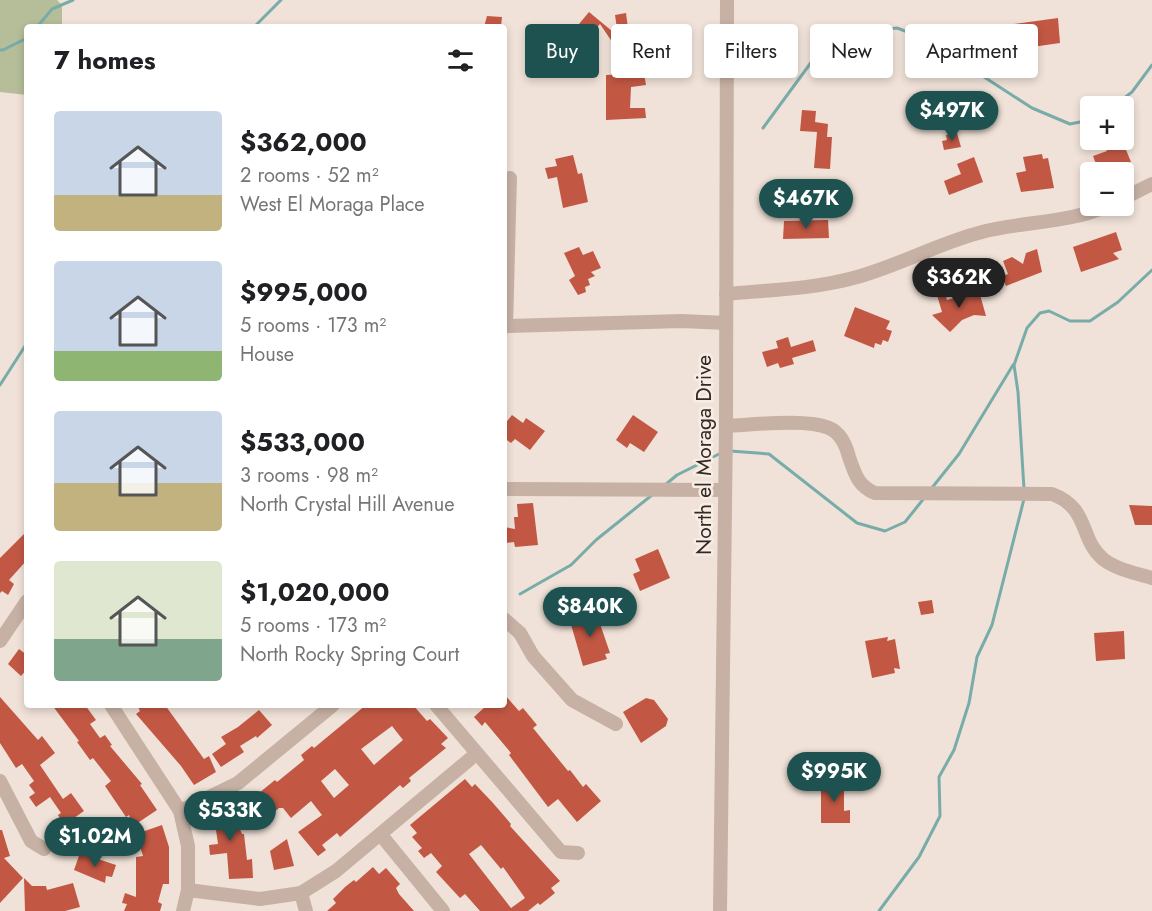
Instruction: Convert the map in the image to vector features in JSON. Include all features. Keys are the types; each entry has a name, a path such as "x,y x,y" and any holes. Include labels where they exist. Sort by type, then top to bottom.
{"street":[{"name":"North el Moraga Drive","path":"720,911 726,426 727,0"},
{"path":"507,179 510,178 507,267"},
{"path":"1134,193 1152,184"},
{"path":"726,294 804,287 856,278 965,236 1001,227 1080,215"},
{"path":"507,326 682,321 726,324"},
{"path":"726,426 802,423 830,428 840,436 846,447 857,480 864,488 875,493 1052,494 1072,505 1102,558 1115,566 1152,578"},
{"path":"507,489 725,490"},
{"path":"0,641 24,605"},
{"path":"14,620 24,626"},
{"path":"507,622 520,633 533,657 572,700 616,724"},
{"path":"117,708 180,812 188,846 188,890 183,911"},
{"path":"180,812 238,783 329,708"},
{"path":"438,708 561,852 578,853"},
{"path":"188,890 260,899 301,893 336,872 476,754"},
{"path":"0,782 31,841 44,849"},
{"path":"381,835 443,911"},
{"path":"301,893 306,911"}],"green space":[{"path":"0,0 57,0 62,5 62,24 24,24 24,95 0,92"}],"building":[{"path":"589,12 611,30 611,40 600,24 579,24"},
{"path":"626,13 627,24 616,24 615,15"},
{"path":"487,16 502,17 501,24 485,24"},
{"path":"1058,18 1060,43 1038,46 1038,24 1014,24"},
{"path":"606,75 611,75 611,78 645,78 646,85 631,87 630,108 645,108 646,118 606,120"},
{"path":"802,110 816,111 815,122 828,124 827,137 832,137 830,169 814,168 817,132 800,131"},
{"path":"957,133 961,147 944,150 942,141 947,140 946,135"},
{"path":"1126,150 1131,162 1095,162 1093,156 1107,151"},
{"path":"1042,154 1043,159 1048,158 1054,188 1021,192 1016,173 1026,171 1023,157"},
{"path":"573,155 578,174 582,173 588,202 563,208 557,177 548,179 545,168 557,166 555,159"},
{"path":"974,157 983,182 949,195 944,181 961,174 957,164"},
{"path":"828,220 829,238 783,239 784,221"},
{"path":"1116,232 1122,250 1113,253 1119,259 1081,272 1073,247"},
{"path":"579,247 583,255 593,251 601,268 591,272 595,276 588,279 590,285 585,287 586,292 578,295 569,280 575,276 564,253"},
{"path":"1037,249 1042,272 1006,286 1002,276 1008,274 1003,261 1012,257 1023,264 1026,253"},
{"path":"979,291 986,316 974,315 962,320 950,332 932,315 942,312 937,295 945,292 947,300"},
{"path":"855,307 890,321 886,329 892,331 888,342 883,340 881,345 875,343 874,348 844,336"},
{"path":"788,337 791,347 813,340 816,351 792,358 794,364 780,368 778,363 767,367 762,352 778,348 776,341"},
{"path":"512,415 523,423 526,418 545,431 530,450 515,439 511,443 507,440 507,421"},
{"path":"633,415 658,432 644,452 630,443 627,448 616,440"},
{"path":"533,503 538,545 515,547 514,542 507,543 507,528 515,529 514,517 518,517 517,504"},
{"path":"1129,505 1152,506 1152,525 1135,525"},
{"path":"24,534 24,563 9,580 14,584 8,595 2,591 0,593 0,558"},
{"path":"658,549 670,578 640,591 633,574 640,571 635,559"},
{"path":"932,600 934,613 921,615 918,602"},
{"path":"595,609 610,653 605,654 607,659 583,666 570,621 583,617 582,613"},
{"path":"1124,631 1125,659 1096,661 1094,633"},
{"path":"888,637 887,641 895,639 900,669 894,668 895,673 872,678 865,641"},
{"path":"19,649 24,653 24,672 21,676 8,664"},
{"path":"0,697 38,740 42,736 55,753 40,765 63,799 71,793 84,811 64,825 58,815 61,813 50,797 36,807 29,797 35,793 29,785 34,781 22,764 16,768 0,743"},
{"path":"507,697 519,711 523,708 537,725 533,728 568,771 570,770 583,787 586,784 601,801 577,822 558,799 548,807 509,755 511,753 485,722 482,726 474,717 484,708 507,708"},
{"path":"646,698 654,700 668,719 666,726 641,743 623,712"},
{"path":"54,708 87,708 96,720 90,724 100,738 105,735 112,745 110,746 142,784 140,785 157,810 133,826 129,815 126,817 105,786 111,781 93,758 90,760 77,742 79,741"},
{"path":"138,708 167,708 204,759 209,756 216,772 194,785 181,766 136,714 140,711"},
{"path":"362,708 416,708 427,721 430,719 448,738 441,744 446,748 409,778 411,781 403,788 400,785 340,837 337,833 322,845 326,850 318,856 298,832 322,815 311,801 291,818 283,808 279,808 260,824 243,799 251,793 254,797 275,780 277,782 304,760 301,755 312,746 314,748","holes":["392,726 403,740 374,765 361,749","335,769 349,785 334,798 321,781"]},
{"path":"259,710 272,725 257,738 256,736 240,746 244,752 221,767 212,754 226,744 221,737"},
{"path":"465,779 472,787 475,784 493,803 511,824 510,826 560,881 551,888 555,893 528,911 480,911 465,894 460,898 436,872 442,866 431,853 424,858 418,851 422,848 412,837 417,833 410,825","holes":["481,845 501,869 503,867 525,898 511,908 469,854"]},
{"path":"821,781 844,781 844,811 850,810 850,823 821,823"},
{"path":"228,801 244,834 247,860 252,859 253,878 229,879 227,853 210,855 209,845 218,844 216,830 208,808"},
{"path":"99,823 101,834 110,832 112,841 82,846 79,826"},
{"path":"162,825 169,847 169,884 163,884 158,902 162,904 160,911 124,911 127,904 122,903 125,893 136,897 136,857 143,856 136,834"},
{"path":"0,830 2,830 10,856 4,858 23,878 0,903"},
{"path":"287,839 294,866 274,870 270,851"},
{"path":"80,853 116,865 112,877 106,876 105,883 74,870"},
{"path":"373,867 379,874 386,868 400,884 396,888 399,894 414,911 327,911 336,903 333,899 345,887 354,880 356,882"},
{"path":"24,878 32,886 46,886 47,890 73,883 80,907 65,911 25,911"}],"waterway":[{"path":"40,24 52,9 73,0"},
{"path":"257,24 281,0"},
{"path":"763,128 818,53 860,32 897,28 924,38 1032,108 1070,124 1080,122"},
{"path":"0,50 24,40"},
{"path":"1127,96 1152,65"},
{"path":"1024,489 1018,392 1014,365 1027,328 1040,313 1049,311 1070,321 1090,321 1118,302 1152,270"},
{"path":"0,385 24,348"},
{"path":"931,489 959,454 1013,365"},
{"path":"730,451 769,454 857,523 885,531 905,522 925,497"},
{"path":"665,485 677,475 721,453"},
{"path":"520,594 571,565 596,540 652,495"},
{"path":"879,911 919,857 940,816 939,777 954,750 969,703 977,657 992,625 1024,499"}]}
